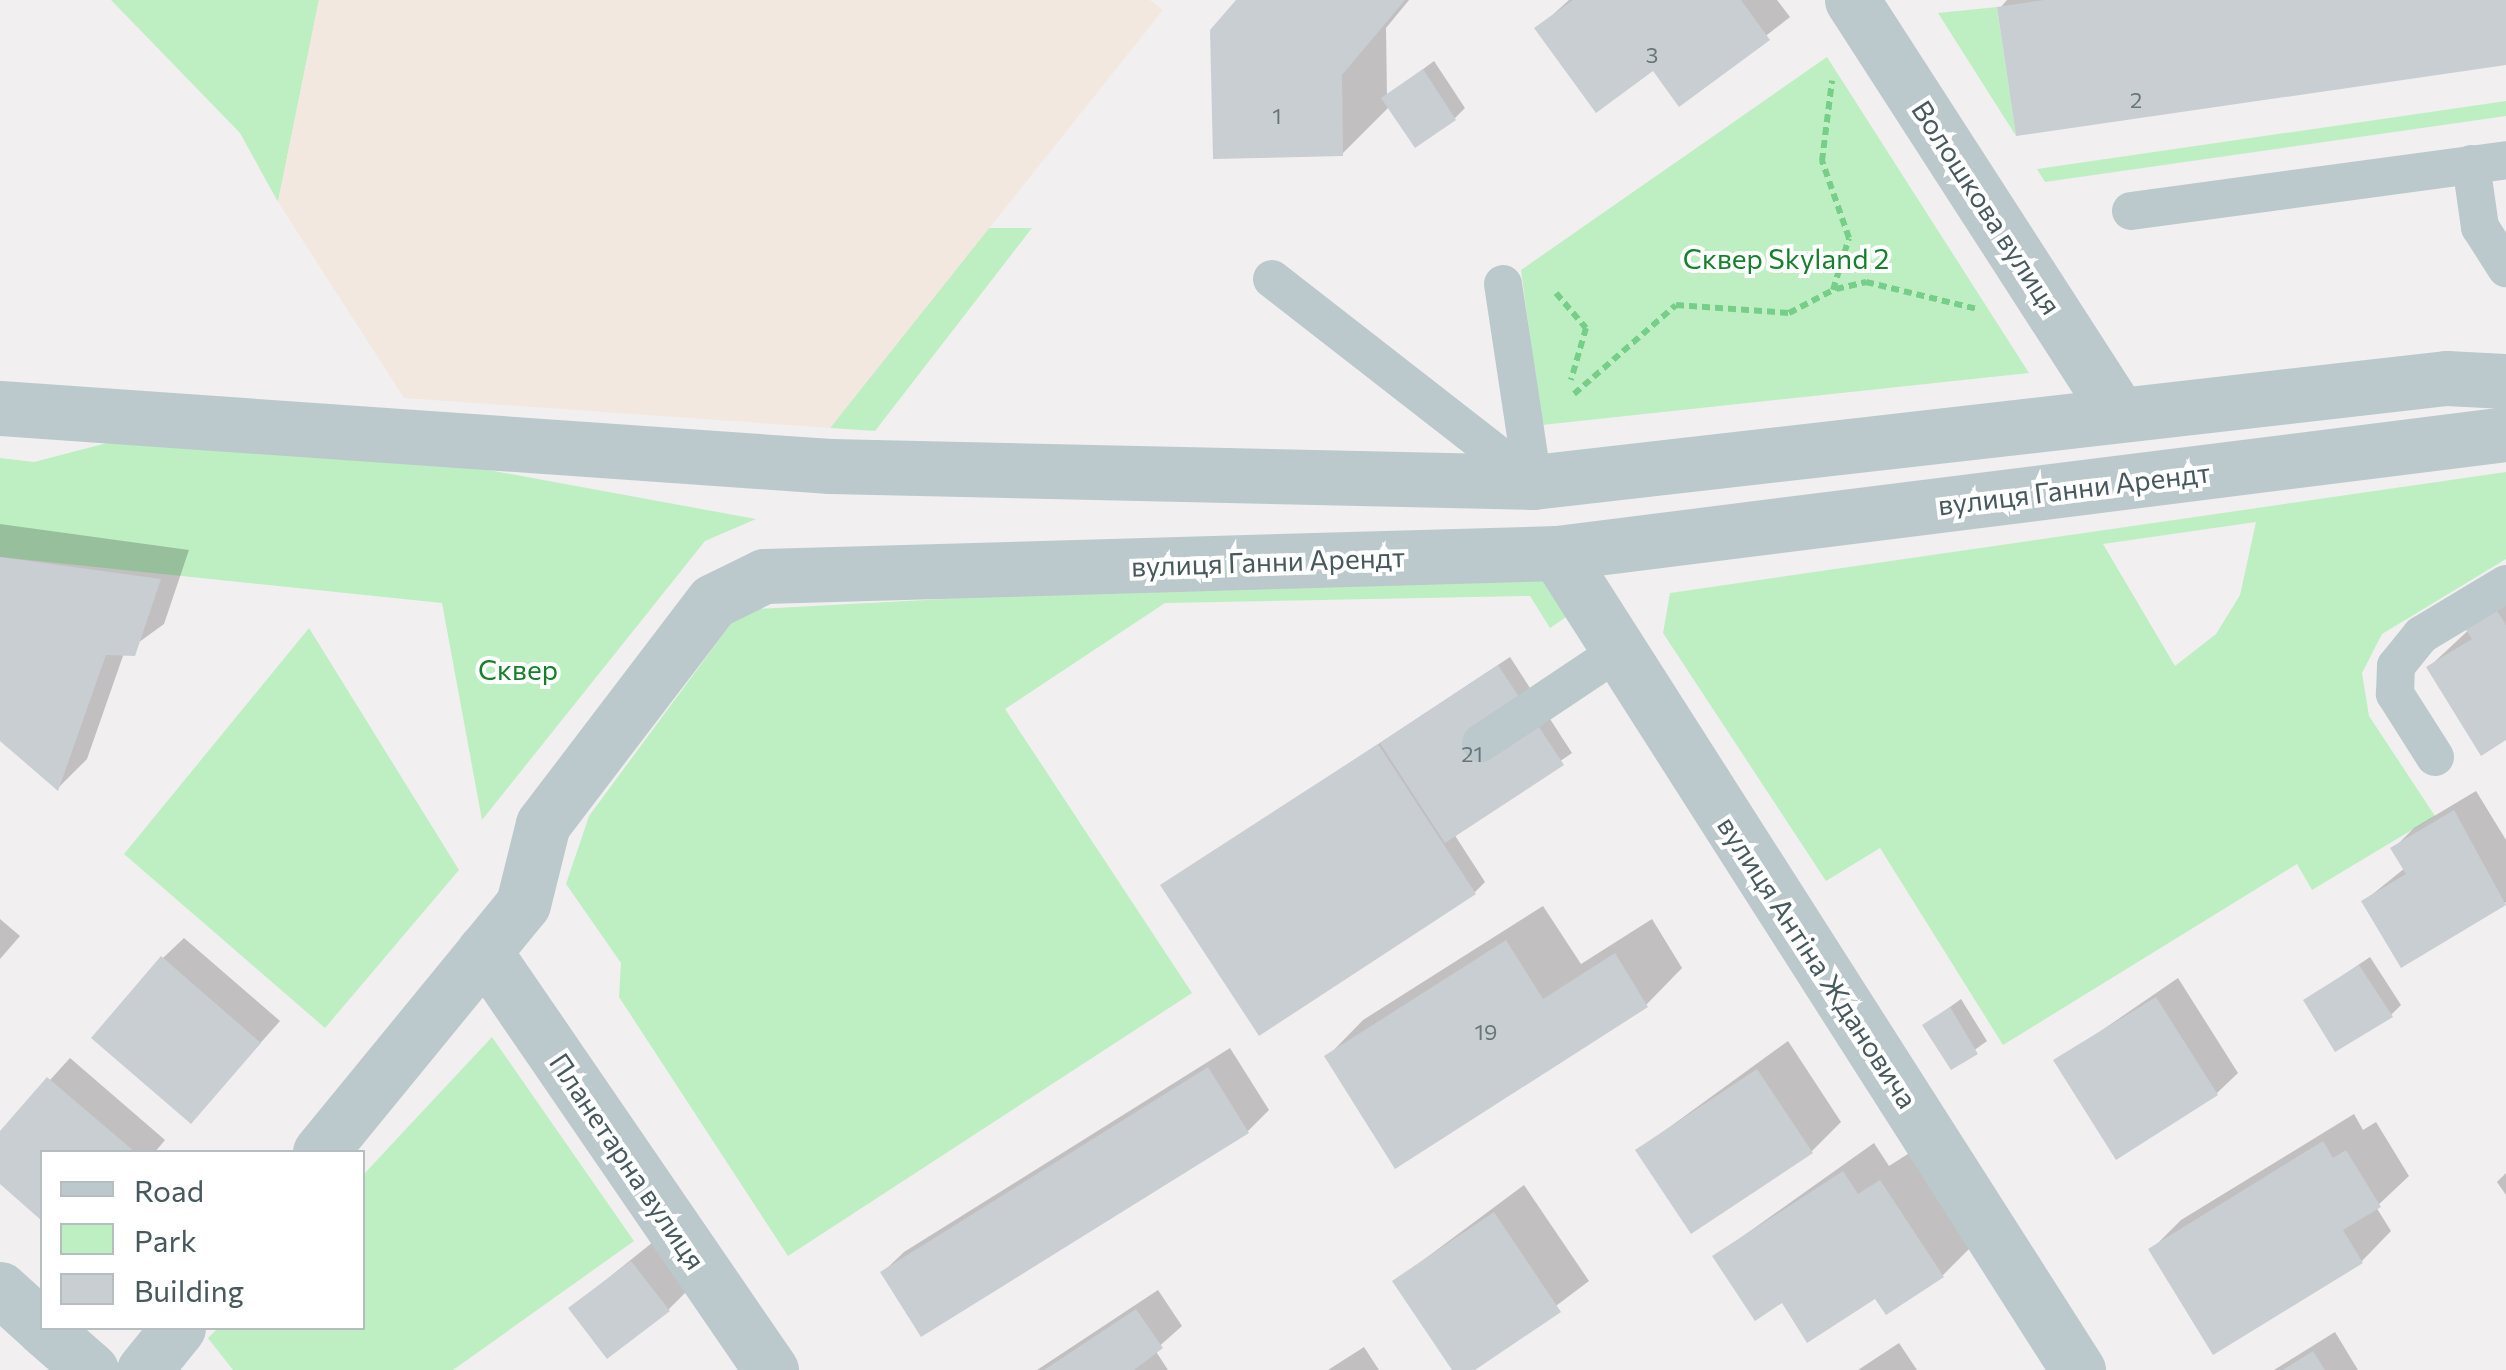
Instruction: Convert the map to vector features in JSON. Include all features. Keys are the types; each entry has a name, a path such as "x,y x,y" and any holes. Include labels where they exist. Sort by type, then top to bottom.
{"street":[{"name":"Волошкова вулиця","path":"1852,0 2119,415"},
{"path":"0,408 830,466 1533,482 2446,378 2506,380"},
{"name":"вулиця Ганни Арендт","path":"322,1150 523,904 543,824 713,601 764,576 1557,553 2506,434"},
{"name":"вулиця Антіна Ждановича","path":"1557,553 2078,1370"},
{"name":"Планетарна вулиця","path":"484,951 771,1370"},
{"path":"0,1289 40,1324"},
{"path":"46,1330 90,1370"},
{"path":"144,1370 176,1330"}],"lane":[{"path":"2131,211 2488,162 2480,227 2506,268"},
{"path":"1272,279 1533,482"},
{"path":"1503,284 1533,482"},
{"path":"2435,758 2395,694 2396,666 2421,635 2506,584"},
{"path":"1481,742 1619,650"}],"path":[{"path":"1833,290 1866,282 1993,313"}],"green space":[{"path":"111,0 319,0 278,202 240,133"},
{"path":"1997,7 2016,136 1938,13"},
{"name":"Сквер Skyland 2","path":"1827,57 2029,373 1542,425 1521,270"},
{"path":"2506,101 2506,116 2045,182 2037,169"},
{"path":"986,228 1032,228 875,431 830,428"},
{"name":"Сквер","path":"130,437 461,465 756,519 705,541 482,820 442,603 0,557 0,458 34,462"},
{"path":"2506,472 2506,559 2382,634 2362,673 2369,716 2435,816 2312,890 2297,864 2003,1045 1880,848 1826,881 1663,633 1670,593","holes":["2256,522 2240,595 2216,634 2175,666 2103,544"]},
{"path":"1547,566 1575,611 1550,628 1530,596 1165,603 1005,709 1192,993 788,1256 619,997 621,963 566,884 589,816 741,610"},
{"path":"309,628 459,870 325,1028 124,854"},
{"path":"492,1037 634,1241 453,1370 233,1370 208,1338 216,1330 365,1330 365,1173"}],"sand":[{"path":"319,0 1150,0 1163,10 830,428 404,398 278,202"}],"building":[{"path":"1236,0 1405,0 1342,75 1343,156 1213,159 1210,30"},
{"path":"1573,0 1741,0 1770,40 1679,107 1653,71 1596,113 1534,28"},
{"path":"2044,0 2506,0 2506,65 2016,136 1997,7"},
{"path":"1423,69 1456,120 1415,148 1381,98"},
{"path":"0,557 161,579 135,656 106,655 58,791 0,741"},
{"path":"2495,608 2506,625 2506,740 2481,756 2426,667 2472,639 2464,627"},
{"path":"1498,665 1564,765 1445,843 1380,743"},
{"path":"1378,744 1476,894 1259,1036 1160,885"},
{"path":"2454,810 2506,905 2401,968 2361,901 2406,874 2390,848"},
{"path":"1506,940 1543,999 1615,953 1648,1007 1395,1169 1324,1056"},
{"path":"161,956 261,1043 191,1124 91,1038"},
{"path":"2359,965 2393,1017 2335,1052 2303,1000"},
{"path":"2156,997 2218,1095 2116,1160 2053,1060"},
{"path":"1950,1007 1978,1054 1951,1070 1922,1025"},
{"path":"1208,1067 1249,1133 921,1337 880,1272"},
{"path":"1757,1069 1813,1153 1691,1234 1635,1150"},
{"path":"47,1077 133,1150 40,1150 40,1219 0,1184 0,1131"},
{"path":"2323,1141 2333,1158 2346,1150 2381,1207 2343,1230 2363,1263 2213,1355 2148,1249"},
{"path":"1843,1171 1858,1194 1880,1180 1944,1277 1886,1315 1875,1299 1807,1343 1782,1303 1755,1321 1712,1256"},
{"path":"1494,1212 1561,1312 1475,1370 1452,1370 1392,1281"},
{"path":"631,1261 670,1311 607,1359 568,1308"},
{"path":"1136,1309 1163,1348 1134,1370 1044,1370"},
{"path":"2313,1351 2325,1370 2283,1370"}]}
